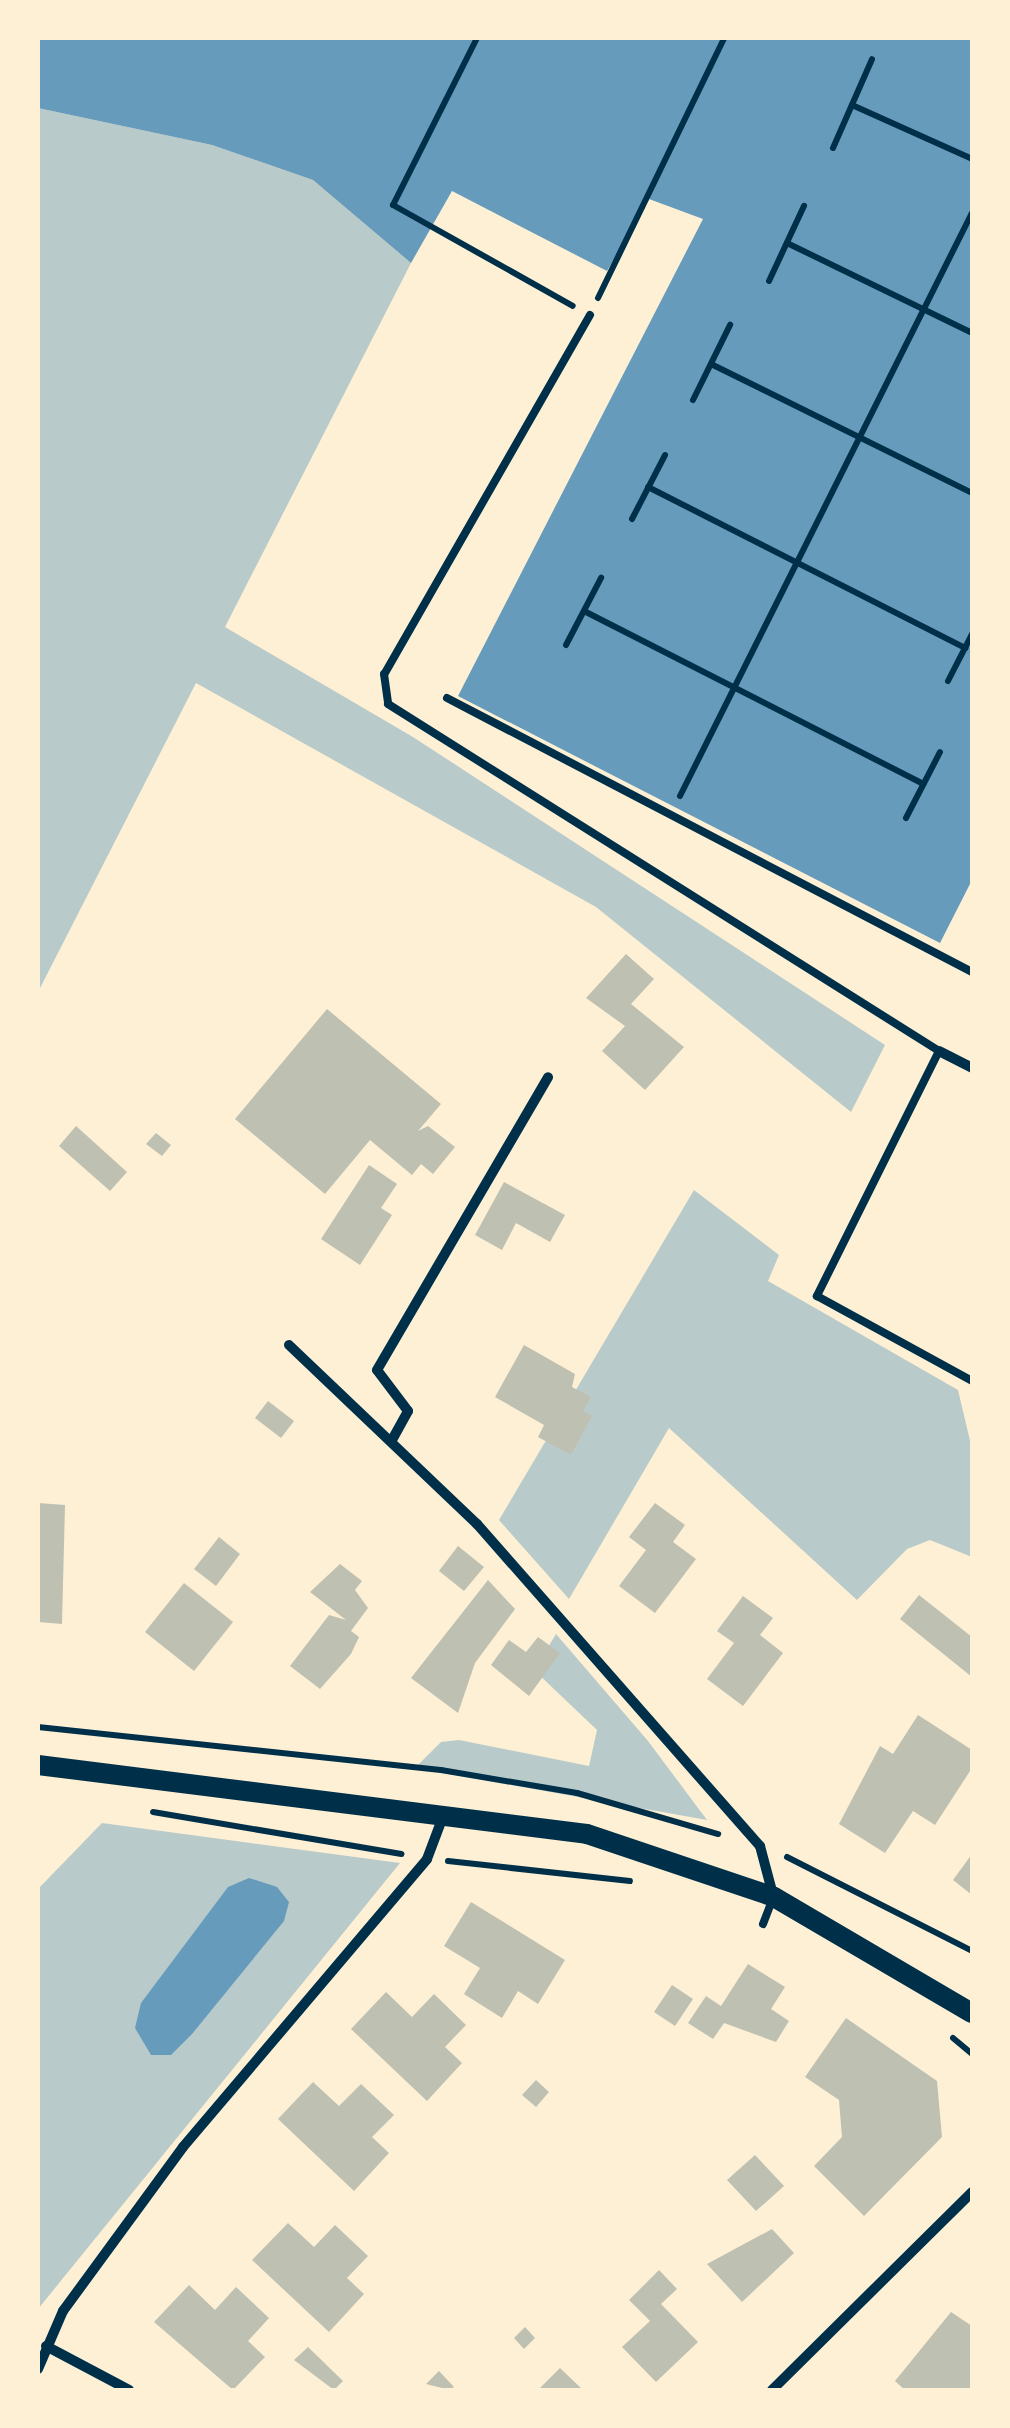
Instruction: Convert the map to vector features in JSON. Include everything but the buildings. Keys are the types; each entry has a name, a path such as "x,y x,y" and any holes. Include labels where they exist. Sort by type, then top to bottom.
{"main road":[{"path":"38,1765 444,1813 586,1834 774,1897 972,2013"}],"street":[{"path":"938,1051 972,1068"},
{"path":"392,1440 408,1411 376,1370 548,1077"},
{"path":"289,1345 477,1524 760,1846 774,1897"},
{"path":"38,2369 46,2346 183,2147 426,1858 444,1813"},
{"path":"772,2390 972,2192"},
{"path":"46,2346 128,2390"}],"lane":[{"path":"590,315 384,674 388,704 938,1051 817,1296 972,1381"},
{"path":"447,698 972,972"},
{"path":"762,1924 774,1897"}],"path":[{"path":"477,38 393,205 590,315 724,38"},
{"path":"832,148 872,59"},
{"path":"852,105 972,159"},
{"path":"769,281 804,206"},
{"path":"670,815 864,439 972,213"},
{"path":"787,243 972,333"},
{"path":"693,400 730,325"},
{"path":"711,364 972,493"},
{"path":"632,519 665,455"},
{"path":"648,487 966,648"},
{"path":"566,645 601,578"},
{"path":"584,612 924,784"},
{"path":"948,681 972,634"},
{"path":"906,818 940,752"},
{"path":"137,1809 426,1858 646,1883"},
{"path":"942,2029 972,2054"}],"shaded area":[{"path":"38,108 212,145 313,180 411,263 225,627 413,737 885,1045 851,1112 596,907 196,683 38,992"},
{"path":"694,1190 779,1255 768,1281 958,1390 972,1449 972,1557 930,1540 907,1549 857,1600 669,1428 569,1599 499,1520"},
{"path":"556,1634 648,1741 707,1820 415,1768 441,1742 459,1740 589,1766 597,1730 534,1670"},
{"path":"102,1823 400,1863 38,2309 38,1889"}],"water":[{"path":"38,38 972,38 972,880 940,943 458,696 703,219 649,199 607,271 452,191 411,263 313,180 212,145 38,108"},
{"path":"249,1878 277,1887 289,1902 284,1921 192,2034 171,2055 151,2055 135,2028 141,2003 228,1887"}]}
